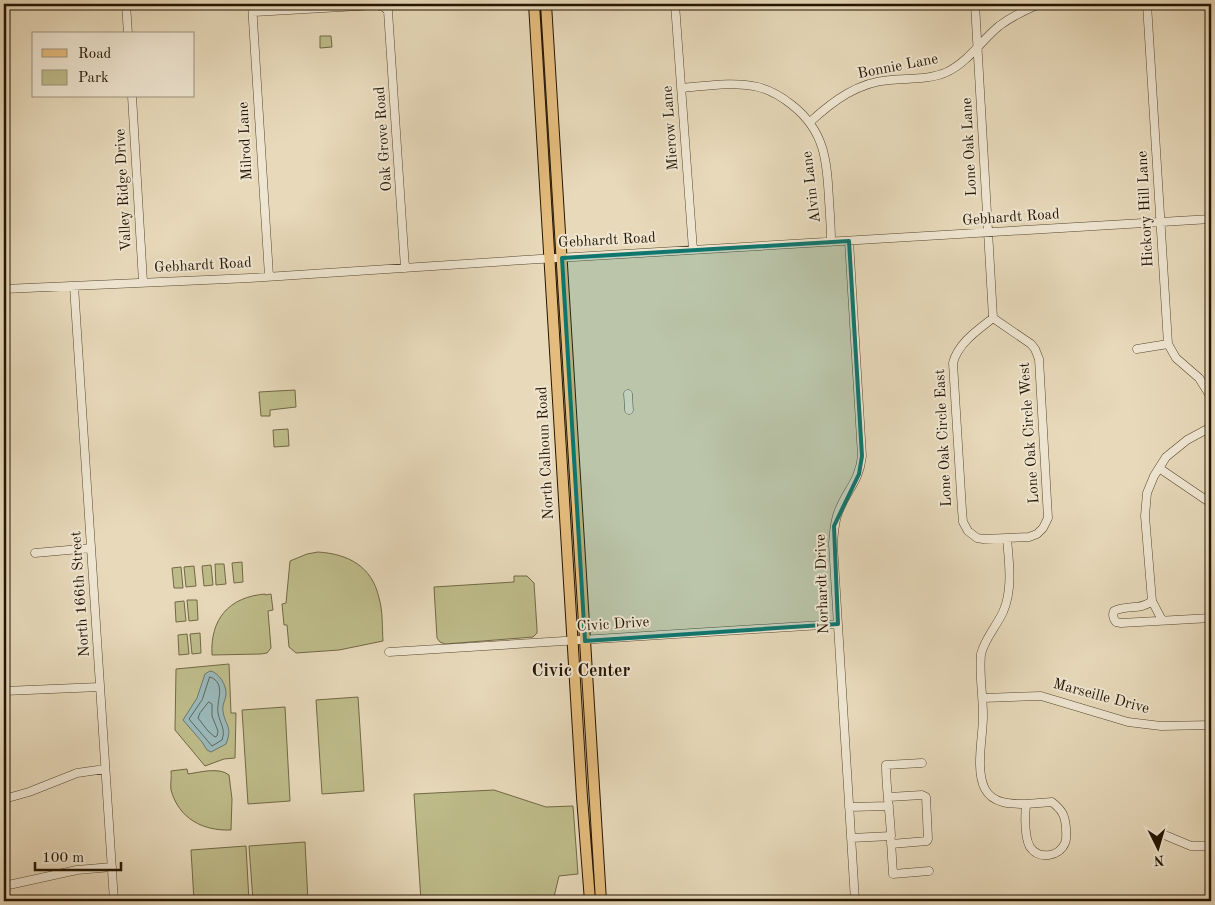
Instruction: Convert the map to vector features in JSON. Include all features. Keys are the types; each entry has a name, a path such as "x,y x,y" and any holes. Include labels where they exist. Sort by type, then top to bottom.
{"main road":[{"name":"North Calhoun Road","path":"534,4 572,642 590,901"},
{"name":"North Calhoun Road","path":"546,4 601,901"},
{"path":"543,162 552,206 555,254 562,258"},
{"path":"549,258 554,260 556,265 560,315 567,335"}],"street":[{"path":"126,4 128,32"},
{"name":"Mierow Lane","path":"675,4 693,250"},
{"name":"Lone Oak Lane","path":"975,4 993,318"},
{"name":"Bonnie Lane","path":"810,122 839,98 859,87 888,80 937,76 953,69 1003,24 1039,4"},
{"name":"Hickory Hill Lane","path":"1148,4 1168,344"},
{"name":"Oak Grove Road","path":"252,8 369,5 380,6 386,9 390,15 405,268"},
{"name":"Milrod Lane","path":"252,8 269,276"},
{"name":"Alvin Lane","path":"682,88 736,85 758,87 786,100 810,122 818,137 826,162 831,242"},
{"name":"Valley Ridge Drive","path":"132,98 143,282"},
{"name":"Gebhardt Road","path":"4,289 269,276 1211,219"},
{"name":"Norhardt Drive","path":"849,241 862,456 859,474 838,512 834,526 833,544 855,901"},
{"name":"North 166th Street","path":"74,286 114,901"},
{"name":"Lone Oak Circle East","path":"993,318 964,343 955,356 953,363 959,480 963,522 968,531 977,538 1008,539"},
{"name":"Lone Oak Circle West","path":"993,318 1024,338 1035,348 1039,359 1048,518 1043,528 1037,534 1008,539"},
{"path":"1137,349 1168,344 1176,358 1199,378 1211,397"},
{"path":"628,394 629,410"},
{"path":"1162,620 1152,601 1144,508 1147,493 1154,476 1166,457 1195,435 1211,427"},
{"path":"1159,468 1209,502"},
{"path":"1008,539 1008,596 1004,611 984,644 981,654 983,698 980,762 982,778 985,789 1000,802 1026,804 1052,802 1062,810 1066,821 1066,838 1065,844 1058,852 1045,856 1038,854 1031,848 1027,832 1026,804"},
{"path":"35,553 91,548"},
{"path":"1152,601 1145,605 1118,608 1114,611 1114,619 1116,622 1121,623 1211,618"},
{"name":"Civic Drive","path":"390,652 838,624"},
{"path":"4,691 100,686"},
{"name":"Marseille Drive","path":"983,698 1040,696 1134,723 1161,726 1211,725"},
{"path":"922,763 886,765 886,790 889,797 893,874 928,871"},
{"path":"4,799 29,792 77,773 105,769"},
{"path":"851,838 926,841 928,839 926,797 922,795 889,797"},
{"path":"849,808 889,806"},
{"path":"1168,836 1191,846 1211,846"},
{"path":"4,886 77,870 112,867"}],"highlighted area":[{"path":"849,241 862,456 859,474 834,526 838,624 585,641 562,258"}],"green space":[{"path":"320,36 331,36 332,47 320,48"},
{"path":"295,390 296,407 270,410 270,416 261,416 259,392"},
{"path":"288,429 289,446 274,447 273,430"},
{"path":"318,552 349,559 365,570 371,578 376,587 380,603 383,641 339,650 296,653 289,647 287,625 284,625 282,604 286,603 290,561"},
{"path":"242,562 243,582 234,583 232,563"},
{"path":"215,564 224,564 226,584 216,585"},
{"path":"211,565 213,585 204,586 202,566"},
{"path":"194,566 196,586 186,587 184,567"},
{"path":"181,567 183,588 174,588 172,568"},
{"path":"514,576 527,576 534,583 537,633 533,637 445,644 440,642 437,638 434,587 514,582"},
{"path":"271,594 273,610 268,611 271,648 267,653 212,655 214,631 224,612 241,600"},
{"path":"187,600 197,600 198,620 189,621"},
{"path":"184,601 186,621 176,622 175,602"},
{"path":"200,633 201,653 192,654 190,634"},
{"path":"187,634 189,654 179,655 178,635"},
{"path":"229,664 231,713 236,713 235,758 224,759 205,766 175,730 176,669"},
{"path":"358,697 364,791 322,794 316,700"},
{"path":"285,707 290,801 248,804 242,710"},
{"path":"187,769 188,774 220,771 229,775 232,799 231,830 221,830 202,825 186,816 180,809 171,790 171,771"},
{"path":"494,790 546,807 573,806 578,874 559,876 553,901 421,901 414,794"},
{"path":"305,842 308,901 253,901 249,846"},
{"path":"246,846 249,901 194,901 191,850"}],"water":[{"path":"210,671 222,680 225,688 226,695 223,709 229,733 226,744 211,752 207,750 183,720 197,698 205,674"}],"district":[{"name":"Civic Center","path":"581,671"}]}
